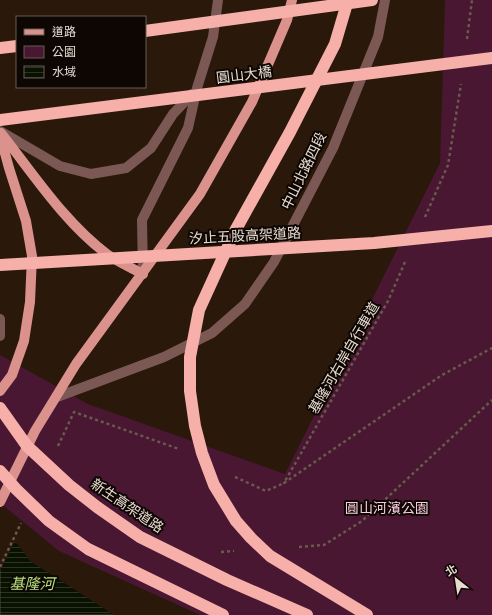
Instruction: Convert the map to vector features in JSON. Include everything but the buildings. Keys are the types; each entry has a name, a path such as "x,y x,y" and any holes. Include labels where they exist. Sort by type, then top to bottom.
{"highway":[{"path":"348,0 335,44 290,132 235,231 199,310 190,357 190,391 195,426 202,453 214,485 236,521 270,556 367,615"},
{"path":"146,31 372,0"},
{"path":"0,48 16,46"},
{"name":"圓山大橋","path":"0,120 492,58"},
{"name":"汐止五股高架道路","path":"0,265 374,243 492,231"},
{"name":"新生高架道路","path":"0,408 27,446 97,507 140,536 227,580 307,615"},
{"path":"0,471 49,521 88,549 223,615"}],"main road":[{"path":"0,502 35,431 76,364 200,194 252,102 287,20 292,0"},
{"path":"0,133 59,208 80,231 108,254 143,274"},
{"path":"0,133 8,168 26,221 32,256 30,302 24,341 12,375 0,391"}],"lane":[{"path":"143,274 142,220 188,128 197,88 213,37 218,0"},
{"name":"中山北路四段","path":"57,397 164,357 212,333 244,304 274,262 332,148 378,36 385,0"},
{"path":"0,133 60,166 91,174 126,168 151,148 173,114 197,88"},
{"path":"0,319 0,336"}],"path":[{"path":"466,46 472,0"},
{"path":"423,222 448,165 461,83"},
{"name":"基隆河右岸自行車道","path":"407,258 388,301 284,483 442,375 492,348"},
{"path":"294,547 324,545 362,521 492,400"},
{"path":"217,553 240,551"}],"green space":[{"name":"圓山河濱公園","path":"445,0 492,0 492,615 200,615 59,551 0,503 0,355 88,404 285,474 440,163"}],"water":[{"name":"基隆河","path":"0,520 50,559 172,615 0,615"}],"pier":[{"path":"0,518 51,557 173,613 174,615 114,615 30,561 15,541 0,571"}]}
